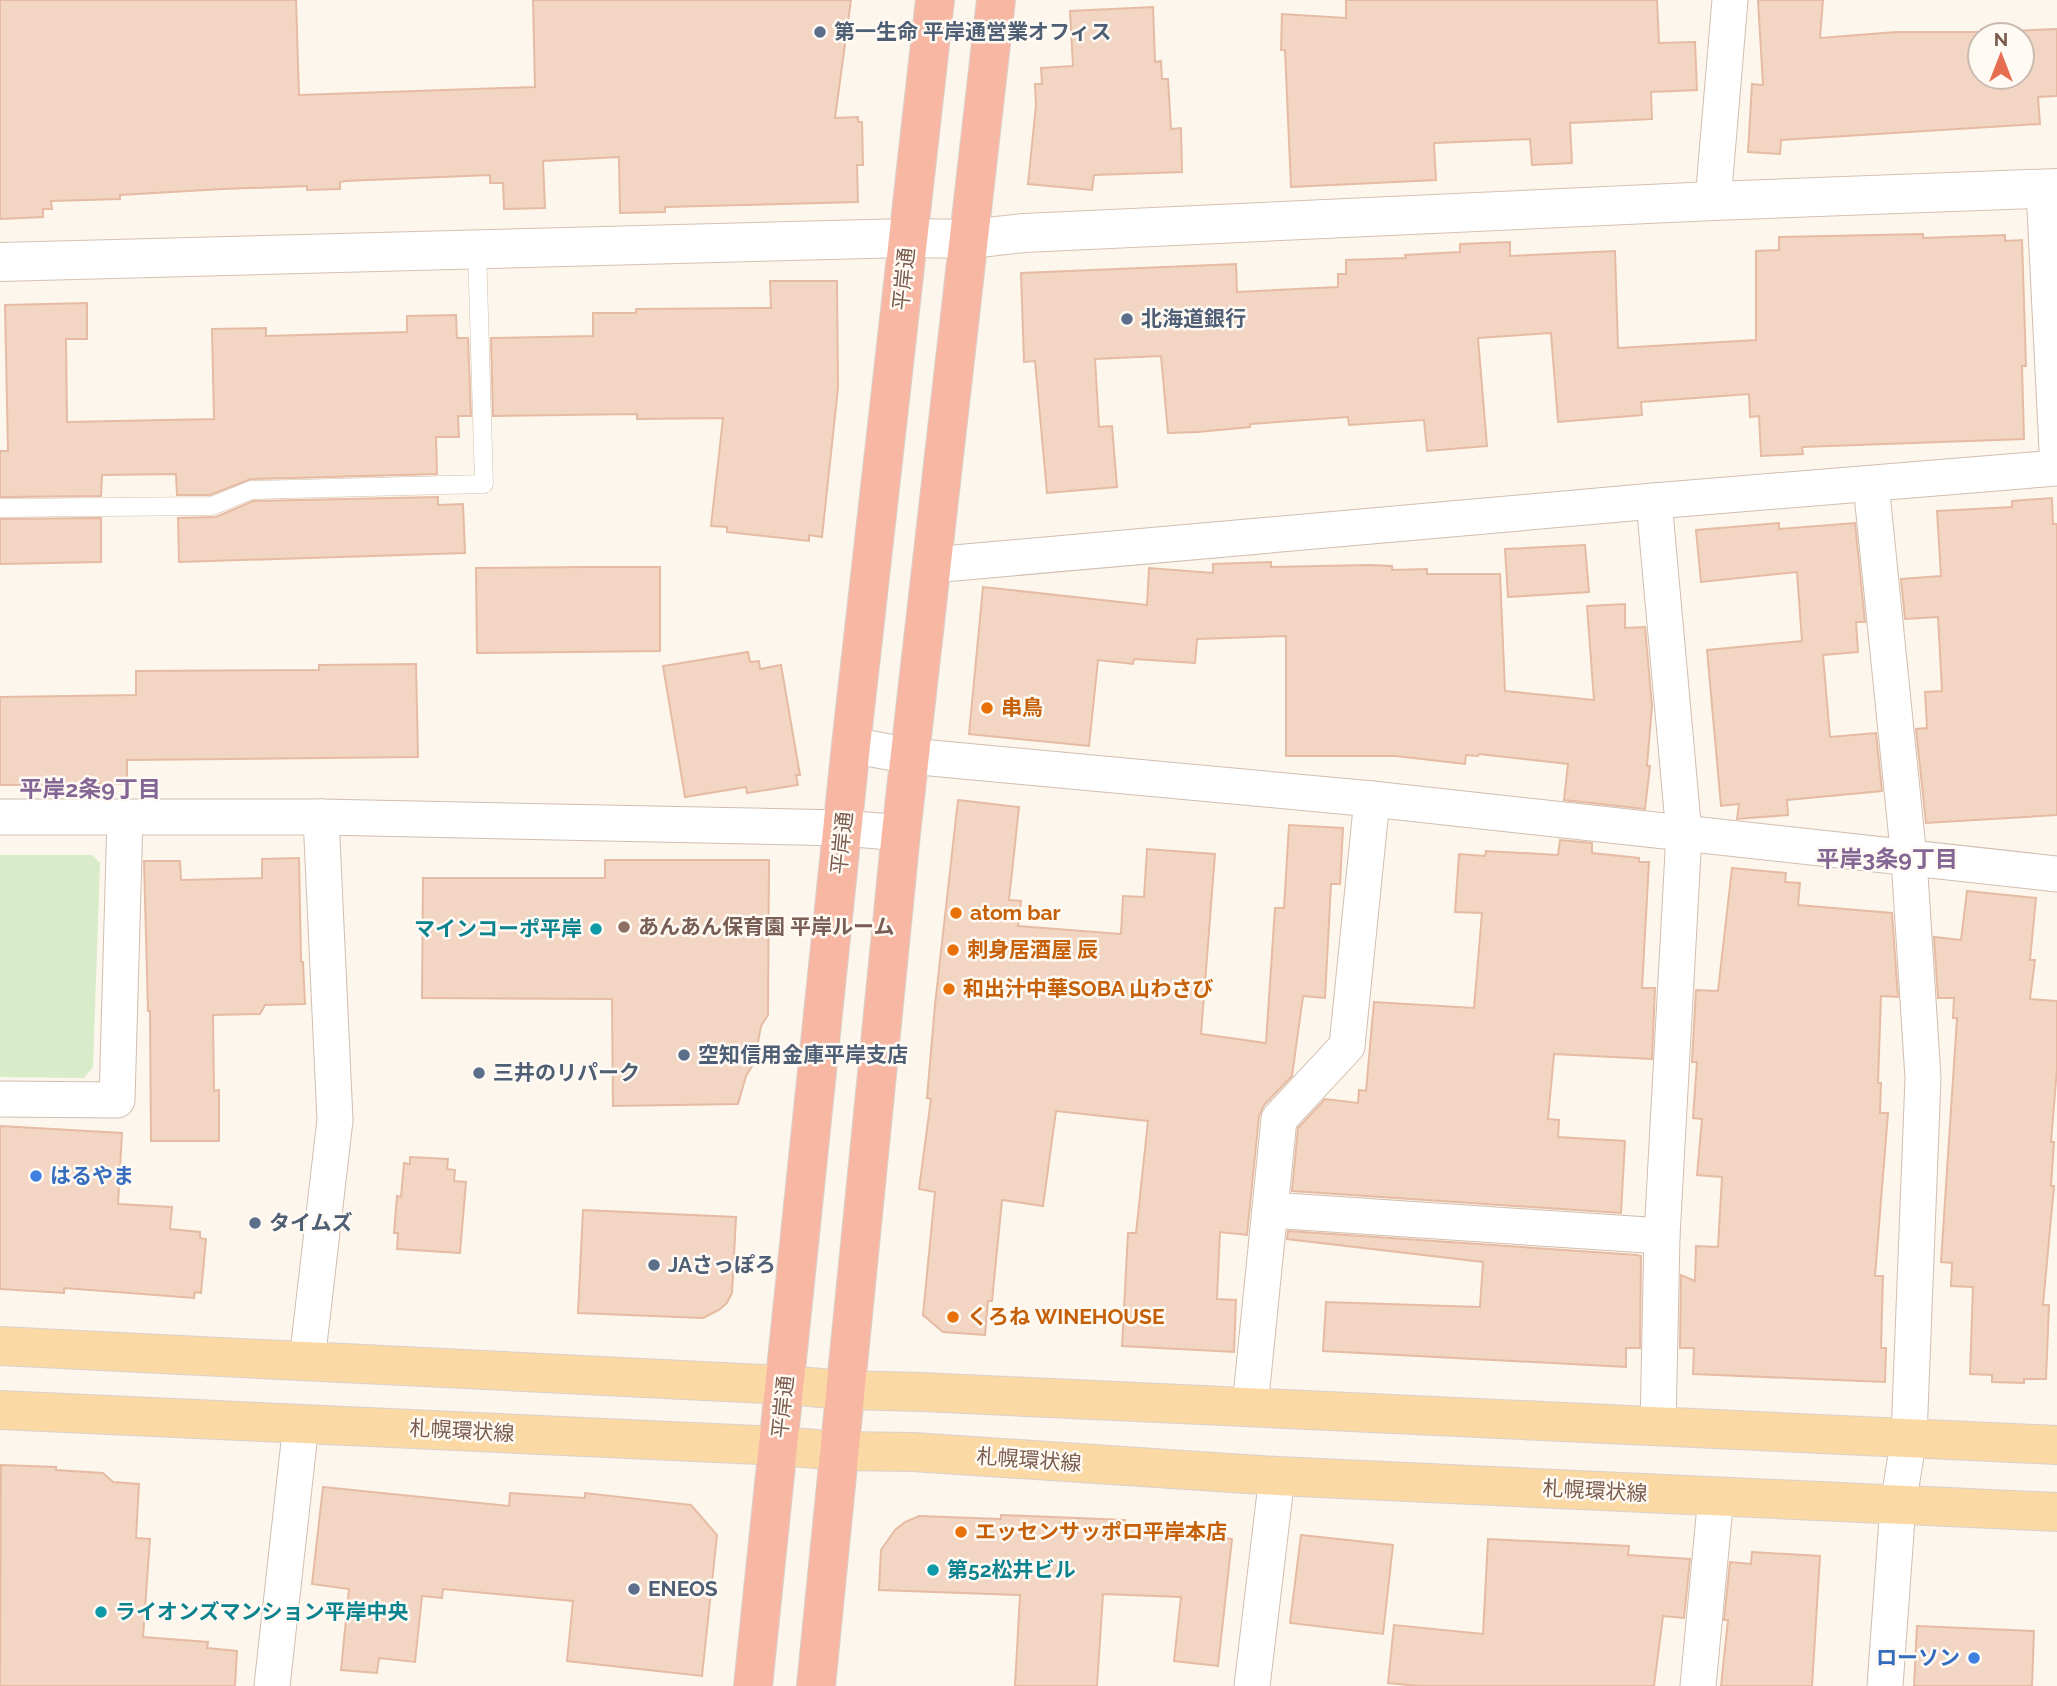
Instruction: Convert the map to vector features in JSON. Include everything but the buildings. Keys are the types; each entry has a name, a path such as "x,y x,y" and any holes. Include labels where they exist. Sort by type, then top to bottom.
{"highway":[{"name":"平岸通","path":"753,1686 851,745 935,0"},
{"path":"816,1686 901,833 996,0"}],"main road":[{"path":"0,1346 846,1390 1250,1406 2057,1445"},
{"name":"札幌環状線","path":"0,1410 840,1451 913,1452 1277,1476 2057,1512"}],"street":[{"path":"1713,201 1730,0"},
{"path":"0,262 908,238 970,239 1024,233 1713,201 2050,189 2057,450"},
{"path":"932,565 1654,500 2057,468"},
{"path":"1871,484 1909,859 1923,1078 1909,1437 1898,1505 1885,1686"},
{"path":"1654,500 1684,834 1662,1236 1658,1426"},
{"path":"851,745 910,756 1372,799 2057,874"},
{"path":"1250,1406 1279,1119 1347,1046 1372,799"},
{"path":"0,817 321,817 844,828 901,833"},
{"path":"307,1361 334,1120 321,817"},
{"path":"0,1099 117,1101 125,818"},
{"path":"1270,1210 1662,1236"},
{"path":"272,1686 301,1424"},
{"path":"1252,1686 1277,1476"},
{"path":"1698,1686 1716,1496"}],"lane":[{"path":"0,508 212,506 251,490 484,484 477,249"}],"green space":[{"path":"0,855 92,855 100,863 93,1067 84,1078 0,1077"}],"place":[{"name":"第一生命 平岸通営業オフィス","path":"820,32"},
{"name":"北海道銀行","path":"1127,319"},
{"name":"串鳥","path":"987,708"},
{"name":"atom bar","path":"956,913"},
{"name":"あんあん保育園 平岸ルーム","path":"624,927"},
{"name":"マインコーポ平岸","path":"596,929"},
{"name":"刺身居酒屋 辰","path":"953,950"},
{"name":"和出汁中華SOBA 山わさび","path":"949,989"},
{"name":"空知信用金庫平岸支店","path":"684,1055"},
{"name":"三井のリパーク","path":"479,1073"},
{"name":"はるやま","path":"36,1176"},
{"name":"タイムズ","path":"255,1223"},
{"name":"JAさっぽろ","path":"654,1265"},
{"name":"くろね WINEHOUSE","path":"953,1317"},
{"name":"エッセンサッポロ平岸本店","path":"961,1532"},
{"name":"第52松井ビル","path":"933,1570"},
{"name":"ENEOS","path":"634,1589"},
{"name":"ライオンズマンション平岸中央","path":"101,1612"},
{"name":"ローソン","path":"1974,1658"}],"district":[{"name":"平岸2条9丁目","path":"90,789"},
{"name":"平岸3条9丁目","path":"1887,859"}]}
